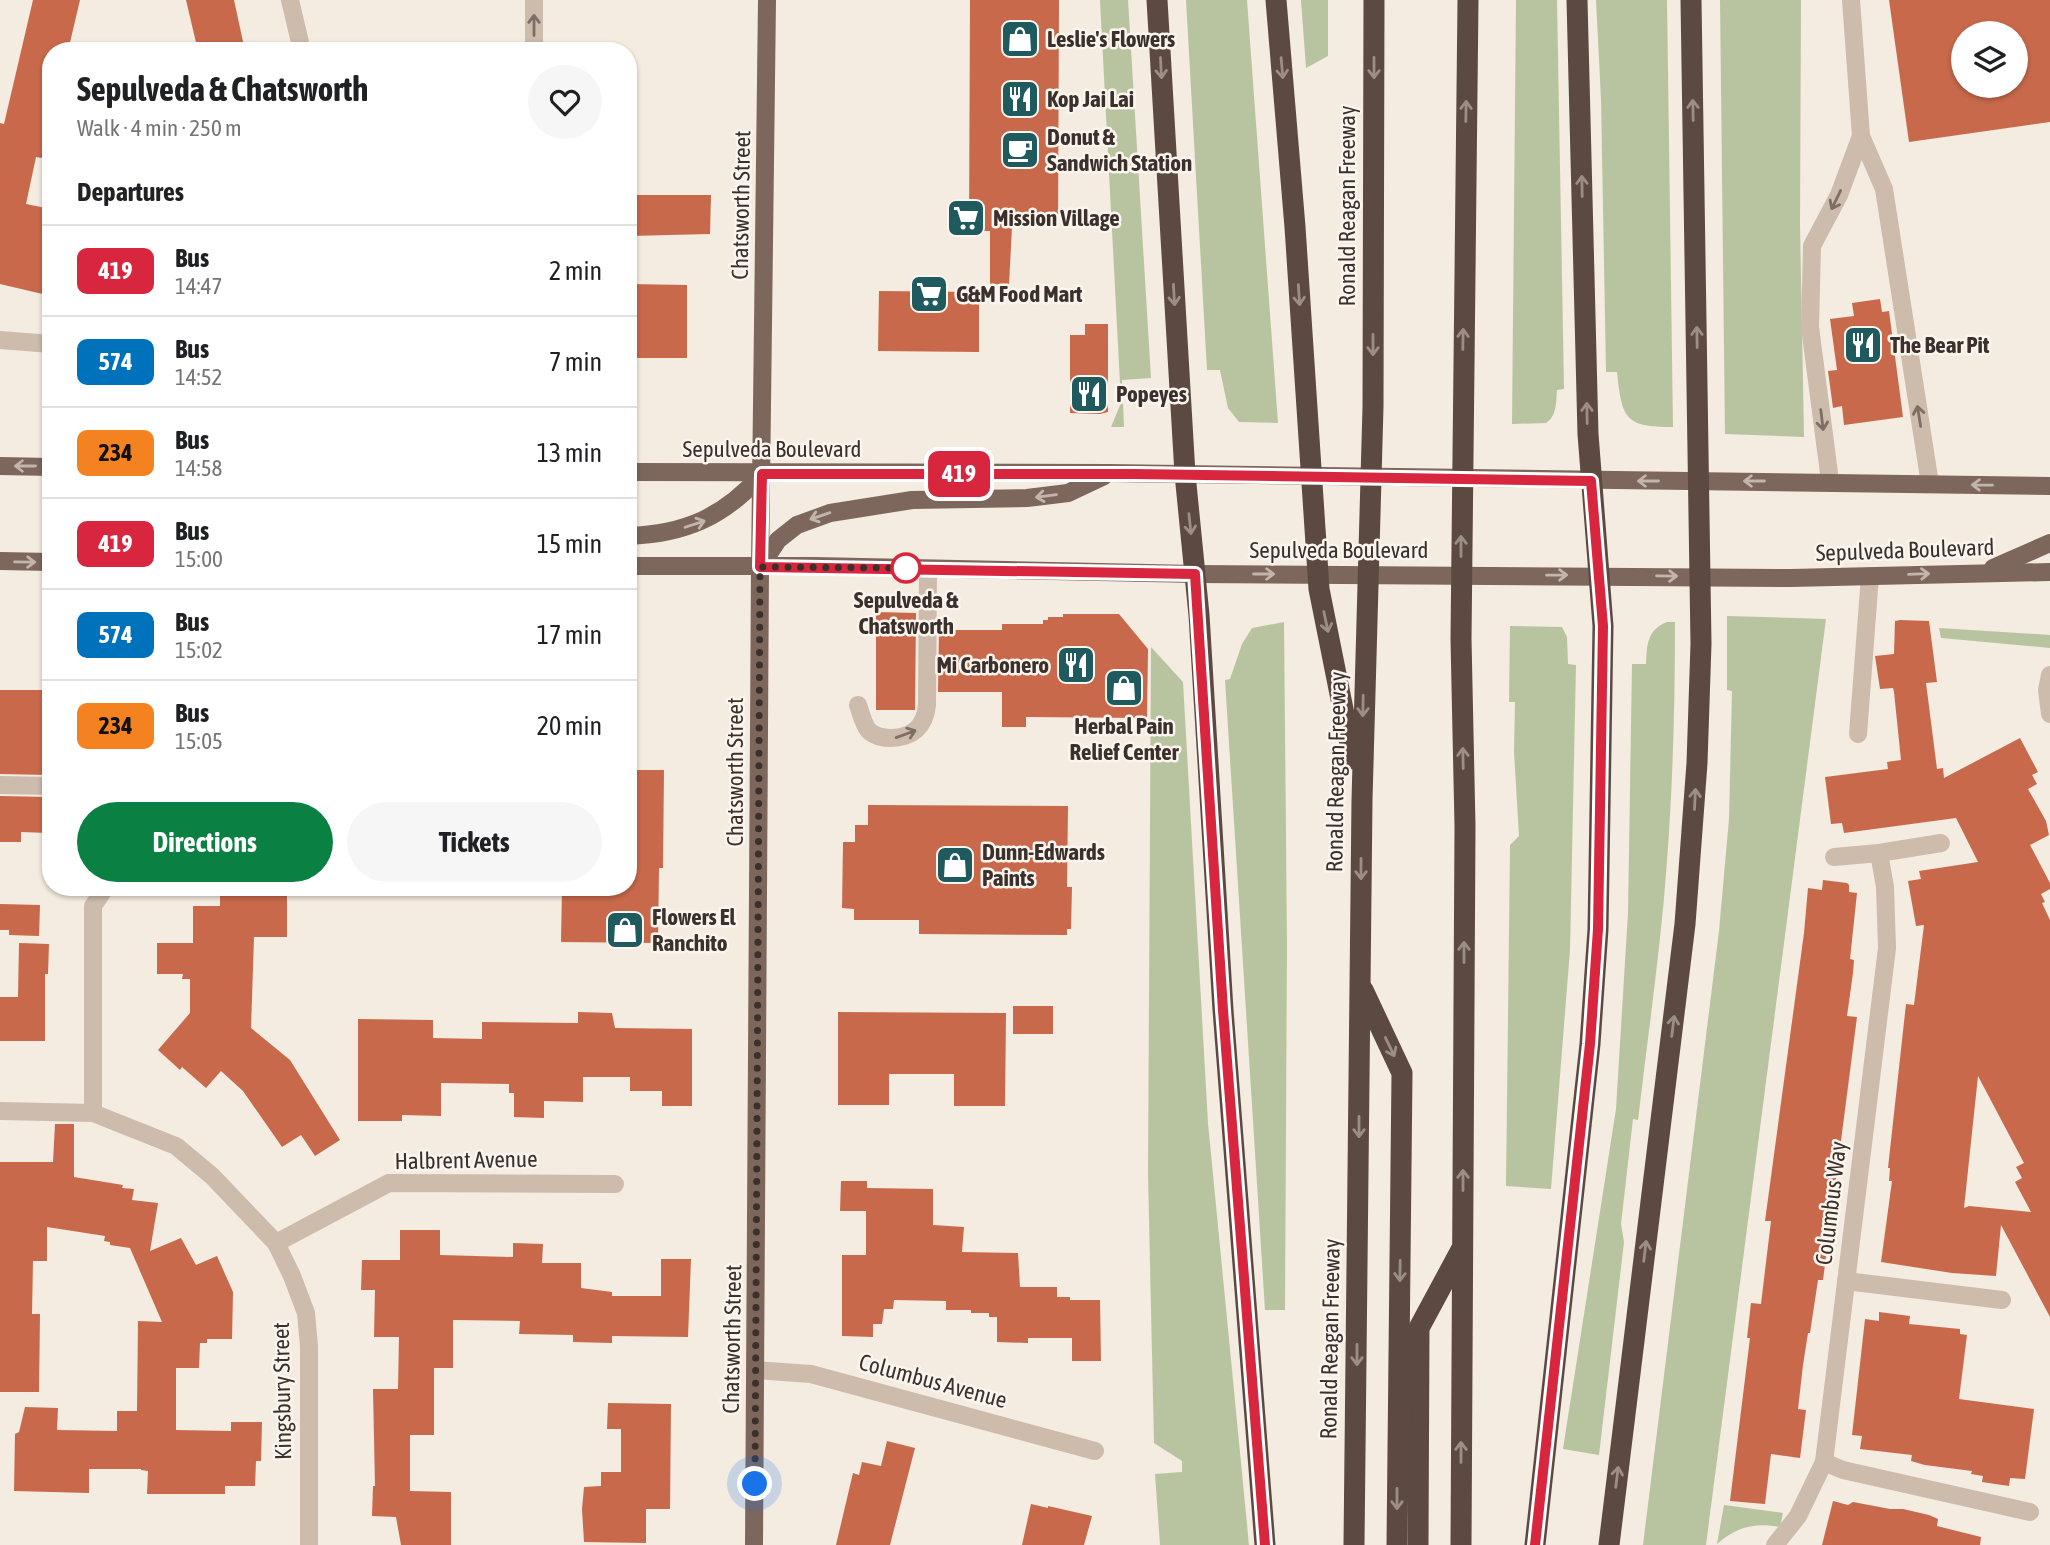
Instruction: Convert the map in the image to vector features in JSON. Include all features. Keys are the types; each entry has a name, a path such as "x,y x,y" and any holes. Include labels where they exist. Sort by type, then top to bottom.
{"highway":[{"path":"1157,0 1185,474 1195,574 1223,1010 1265,1545"},
{"path":"1276,0 1320,589 1362,800"},
{"name":"Ronald Reagan Freeway","path":"1353,1545 1362,800 1373,407 1374,0"},
{"path":"1461,1545 1465,826 1461,639 1462,407 1468,0"},
{"path":"1535,1545 1590,1044 1598,929 1603,632 1588,434 1577,0"},
{"path":"1609,1545 1685,924 1696,787 1701,644 1691,0"},
{"path":"1360,985 1402,1073 1397,1545"},
{"path":"1418,1545 1419,1328 1462,1248"}],"main road":[{"name":"Chatsworth Street","path":"754,1545 760,567 768,0"},
{"path":"0,466 42,467"},
{"name":"Sepulveda Boulevard","path":"637,472 1109,473 2050,486"},
{"path":"760,567 778,540 797,525 830,513 912,500 1027,498 1068,493 1109,473"},
{"path":"637,535 672,532 708,520 746,492 762,474"},
{"path":"1983,572 2050,543"},
{"path":"0,561 42,562"},
{"name":"Sepulveda Boulevard","path":"637,566 1195,574 1791,578 2050,572"}],"street":[{"path":"290,0 300,42"},
{"path":"534,0 534,42"},
{"path":"1851,0 1861,136 1884,189 1930,484"},
{"path":"1830,481 1810,327 1812,246 1839,195 1861,136"},
{"path":"0,340 42,343"},
{"path":"858,705 867,728 884,738 899,738 912,734 925,720 928,705 928,569"},
{"path":"1858,734 1870,576"},
{"path":"2050,675 2047,690 2050,714"},
{"path":"0,785 42,786"},
{"path":"1834,857 1941,843"},
{"name":"Columbus Way","path":"1775,1545 1798,1516 1824,1462 1887,948 1885,887 1878,853"},
{"path":"93,1113 93,906 100,896"},
{"path":"0,1111 93,1113 139,1129 176,1146 212,1176 276,1243"},
{"name":"Halbrent Avenue","path":"276,1243 388,1183 615,1184"},
{"name":"Kingsbury Street","path":"276,1243 306,1313 309,1346 309,1545"},
{"path":"1846,1281 2002,1300"},
{"name":"Columbus Avenue","path":"756,1370 811,1374 1095,1451"},
{"path":"1824,1462 1843,1470 2030,1512"}],"green space":[{"path":"1100,0 1128,0 1151,378 1122,380 1124,427 1111,427 1121,403"},
{"path":"1186,0 1247,0 1278,423 1239,422 1228,408 1220,370 1207,370"},
{"path":"1301,0 1328,0 1328,56 1306,68"},
{"path":"1516,0 1557,0 1564,389 1557,390 1554,413 1546,423 1512,424"},
{"path":"1596,0 1667,0 1673,427 1645,425 1629,417 1621,400 1617,372 1606,372 1601,99"},
{"path":"1720,0 1801,0 1800,224 1804,437 1725,434"},
{"path":"1727,616 1826,619 1706,1545 1643,1545 1719,931 1729,819 1732,691 1727,690"},
{"path":"1284,622 1287,944 1285,1310 1265,1310 1225,680 1230,679 1242,644 1252,628"},
{"path":"1667,622 1675,622 1675,652 1672,771 1664,893 1638,1120 1633,1119 1621,1224 1624,1242 1599,1455 1563,1449 1616,1109 1628,913 1632,664 1646,664 1652,634"},
{"path":"1510,626 1562,627 1567,637 1568,664 1576,665 1570,950 1551,1189 1506,1186 1510,845 1519,836 1514,752 1515,702 1509,702"},
{"path":"1939,628 2050,635 2050,648 1941,638"},
{"path":"1151,647 1183,682 1208,1123 1249,1545 1160,1545 1155,1474 1182,1472 1182,1461 1154,1443 1148,1174"},
{"path":"1724,1505 1783,1513 1780,1527 1746,1527 1731,1533 1717,1544"}],"building":[{"path":"33,0 80,0 70,42 42,42 42,158 36,157 26,204 42,207 42,294 0,284 0,123 4,124"},
{"path":"186,0 234,0 243,42 196,42"},
{"path":"970,0 1059,0 1058,227 1012,227 1009,285 990,284 990,231 969,231"},
{"path":"1889,0 2050,0 2050,122 1909,142"},
{"path":"637,195 711,195 710,234 637,236"},
{"path":"637,284 687,285 687,358 637,358"},
{"path":"879,291 979,292 979,352 878,351"},
{"name":"The Bear Pit","path":"1880,299 1882,312 1889,311 1903,417 1844,425 1842,406 1833,408 1828,371 1837,370 1830,319 1854,316 1852,303"},
{"name":"Popeyes","path":"1085,324 1108,324 1108,412 1100,414 1070,413 1070,335 1085,335"},
{"path":"876,612 916,613 915,710 876,710"},
{"path":"1063,614 1119,614 1148,649 1147,718 1026,717 1026,727 1002,727 1002,692 938,692 939,630 1002,630 1002,624 1043,624 1043,620 1048,620 1048,617 1063,617"},
{"path":"1895,621 1929,621 1937,682 1926,683 1937,769 1943,768 1944,778 2020,738 2038,772 2032,775 2037,784 2028,789 2046,821 2049,835 2030,845 2050,883 2050,889 2041,894 2050,920 2050,1317 2001,1225 1996,1276 1952,1273 1881,1262 1892,1181 1889,1181 1888,1168 1906,1004 1914,1005 1924,925 1916,926 1908,881 1921,879 1919,871 1978,862 1956,818 1844,833 1842,823 1831,824 1825,777 1888,769 1887,762 1901,760 1893,688 1880,689 1875,656 1894,654","holes":["1978,1076 2024,1163 2016,1167 2022,1178 2015,1182 2031,1212 1969,1206 1964,1208"]},
{"path":"0,690 42,690 42,775 0,774"},
{"path":"637,770 664,770 663,868 659,868 658,943 561,942 562,896 637,896"},
{"path":"0,796 42,797 42,833 21,832 21,842 0,842"},
{"name":"Dunn-Edwards Paints","path":"868,805 1068,806 1067,887 1072,887 1071,929 1067,929 1067,935 919,934 919,920 854,920 854,909 842,908 843,842 855,842 855,825 868,825"},
{"path":"1823,880 1847,883 1849,892 1857,893 1850,959 1854,960 1853,973 1847,1016 1857,1017 1823,1280 1818,1280 1803,1365 1798,1409 1806,1410 1800,1458 1771,1454 1765,1504 1730,1501 1750,1338 1747,1338 1751,1303 1761,1304 1771,1221 1765,1221 1808,888 1822,890"},
{"path":"220,896 287,896 287,937 254,937 251,1028 290,1060 340,1140 315,1156 301,1135 282,1147 243,1091 221,1071 206,1088 158,1050 190,1013 190,979 182,979 183,974 157,974 157,943 193,943 193,906 220,906"},
{"path":"0,904 40,905 39,936 9,935 9,930 0,930"},
{"path":"19,943 49,944 48,974 45,974 45,1041 0,1041 0,997 18,997"},
{"path":"1013,1006 1053,1006 1053,1034 1013,1034"},
{"path":"578,1012 612,1013 615,1028 692,1029 692,1106 662,1106 662,1091 630,1091 630,1077 583,1077 583,1102 544,1101 544,1118 514,1117 514,1093 509,1093 509,1084 441,1083 441,1116 402,1115 402,1121 358,1121 358,1019 433,1020 433,1038 482,1039 482,1022 578,1023"},
{"path":"838,1012 1006,1013 1005,1106 954,1106 954,1074 889,1074 889,1105 838,1105"},
{"path":"55,1124 74,1124 74,1177 123,1185 122,1188 134,1189 132,1200 158,1203 150,1251 181,1238 196,1265 217,1256 233,1292 232,1339 207,1339 207,1343 200,1343 199,1368 176,1368 176,1430 231,1431 231,1422 262,1422 261,1461 256,1461 255,1486 225,1486 225,1494 147,1494 148,1471 89,1469 89,1493 14,1491 15,1434 19,1432 25,1407 58,1408 57,1430 117,1431 117,1411 137,1411 138,1321 162,1322 130,1248 110,1245 110,1242 104,1241 105,1236 47,1227 47,1261 33,1261 32,1314 40,1314 39,1392 0,1392 0,1162 53,1162"},
{"path":"841,1181 867,1181 867,1188 933,1189 933,1225 964,1227 962,1252 1018,1253 1020,1287 1057,1287 1057,1297 1100,1300 1101,1361 1072,1361 1072,1338 1028,1338 1028,1343 997,1342 997,1317 989,1317 989,1313 971,1313 971,1310 946,1310 946,1301 894,1300 893,1309 884,1309 882,1324 873,1324 873,1337 842,1336 842,1255 866,1255 866,1211 840,1211"},
{"path":"400,1230 440,1230 440,1255 513,1257 513,1243 543,1244 542,1263 581,1263 581,1288 612,1292 612,1296 661,1296 661,1259 691,1259 688,1337 612,1336 612,1343 573,1342 573,1335 519,1334 520,1321 453,1320 453,1368 434,1368 434,1435 410,1435 410,1491 451,1492 451,1545 401,1545 396,1517 372,1516 375,1486 373,1389 398,1389 399,1337 374,1337 375,1290 361,1290 362,1260 400,1260"},
{"path":"1879,1312 1910,1316 1909,1324 1960,1329 1960,1334 1967,1335 1959,1399 2034,1409 2025,1479 2010,1478 2009,1486 1982,1482 1983,1476 1971,1474 1972,1471 1925,1465 1911,1461 1912,1455 1860,1449 1862,1436 1852,1435 1865,1319 1879,1321"},
{"path":"608,1403 671,1404 670,1509 646,1509 646,1543 584,1542 584,1487 601,1486 601,1472 621,1472 621,1429 607,1429"},
{"path":"887,1441 915,1448 890,1545 836,1545 853,1473 859,1475 862,1462 881,1466"},
{"path":"1833,1501 1848,1505 1853,1502 1903,1509 1929,1515 1938,1519 1937,1526 1981,1537 1980,1545 1822,1545"},
{"path":"1031,1504 1092,1516 1084,1545 1022,1545"}],"bus line":[{"name":"419","path":"1265,1545 1223,1010 1195,574 760,567 762,474 1135,474 1591,481 1603,626 1598,929 1590,1044 1535,1545"}],"place":[{"name":"Leslie's Flowers","path":"1020,39"},
{"name":"Kop Jai Lai","path":"1020,99"},
{"name":"Donut & Sandwich Station","path":"1020,150"},
{"name":"Mission Village","path":"966,218"},
{"name":"G&M Food Mart","path":"929,294"},
{"name":"The Bear Pit","path":"1863,345"},
{"name":"Popeyes","path":"1089,394"},
{"name":"Sepulveda & Chatsworth","path":"906,568"},
{"name":"Mi Carbonero","path":"1076,665"},
{"name":"Herbal Pain Relief Center","path":"1124,688"},
{"name":"Dunn-Edwards Paints","path":"955,865"},
{"name":"Flowers El Ranchito","path":"625,930"}],"route":[{"path":"755,1484 760,567 906,568"}]}
